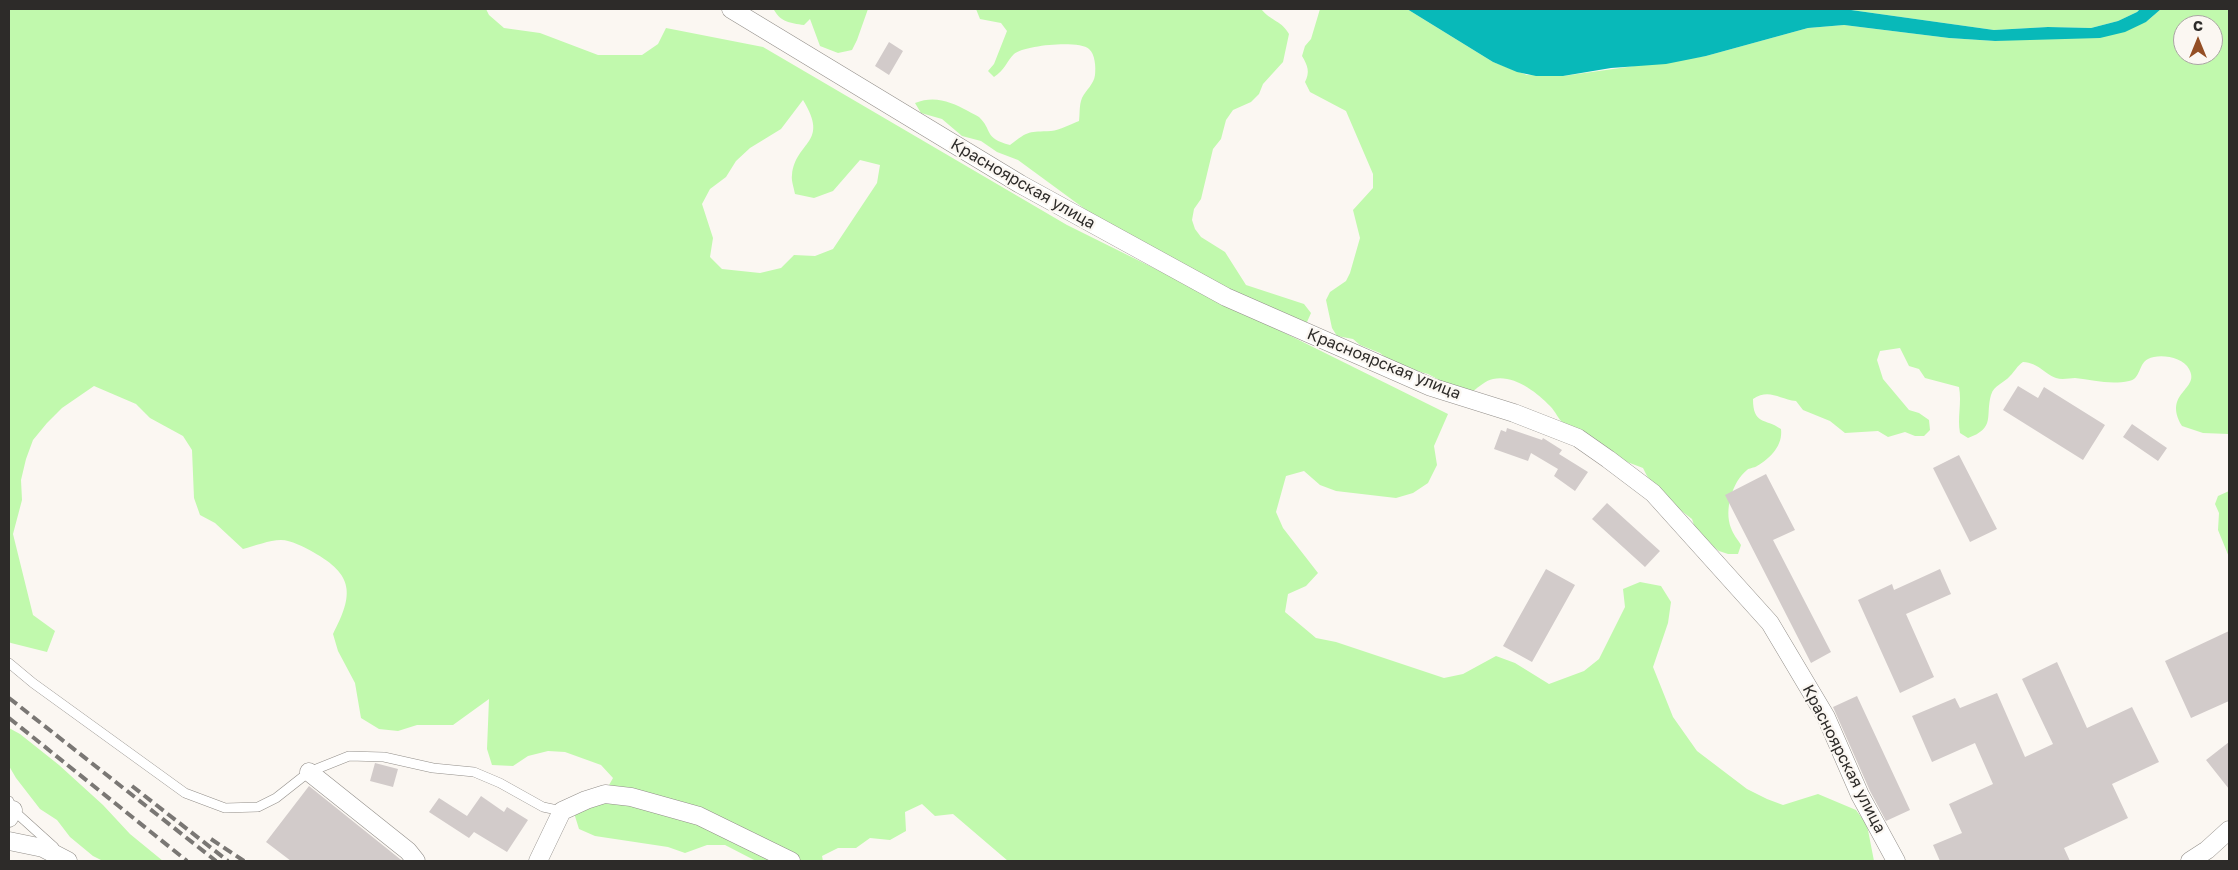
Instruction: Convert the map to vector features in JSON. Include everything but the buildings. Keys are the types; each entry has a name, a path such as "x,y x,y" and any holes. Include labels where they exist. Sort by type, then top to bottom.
{"street":[{"name":"Красноярская улица","path":"731,9 1020,184 1226,297 1431,387 1514,413 1578,438 1608,459 1653,493 1770,623 1826,717 1860,795 1896,861"},
{"path":"309,772 408,851 416,861"},
{"path":"538,861 562,811 605,794 631,797 699,816 792,861"},
{"path":"2190,861 2207,850 2229,830"},
{"path":"9,841 43,848 68,861"}],"lane":[{"path":"9,663 33,683 185,793 225,808 258,807 276,798 309,772 349,756 384,757 433,768 474,772 500,783 542,807 562,811"},
{"path":"10,810 68,861"}],"green space":[{"path":"9,9 486,9 489,15 504,28 540,33 598,55 642,55 658,44 666,28 763,47 1067,225 1448,414 1434,446 1437,465 1428,483 1413,493 1396,498 1336,491 1320,485 1304,471 1286,476 1276,512 1283,528 1318,573 1306,586 1288,594 1285,612 1316,638 1336,642 1444,678 1463,674 1496,656 1515,663 1549,684 1584,671 1599,659 1625,607 1623,589 1640,582 1661,586 1671,602 1668,623 1653,667 1673,717 1697,751 1747,789 1783,805 1818,794 1856,810 1867,825 1874,861 1008,861 953,814 935,816 922,804 905,812 906,831 890,840 870,838 856,848 838,848 822,856 823,861 756,861 725,845 707,845 685,853 668,847 595,836 579,829 574,813 604,794 613,778 601,765 565,752 548,751 528,756 513,766 492,765 487,749 489,699 453,725 417,725 398,731 379,729 361,718 355,683 338,651 333,634 340,620 347,597 343,578 336,569 313,552 289,541 272,541 243,549 215,523 200,515 194,498 192,450 183,436 150,418 136,404 94,386 62,408 47,423 33,440 26,459 21,480 22,500 13,534 33,615 55,631 47,652 9,642","holes":["803,100 813,125 812,134 799,155 792,175 795,194 814,198 833,191 860,160 880,165 877,183 833,249 815,256 794,255 781,268 760,273 722,269 710,257 713,238 702,204 710,189 726,177 736,161 750,148 781,129"]},
{"path":"868,9 852,50 838,53 820,46 810,19 804,25 790,23 780,17 774,10"},
{"path":"976,9 1261,9 1283,26 1289,34 1283,62 1263,84 1259,94 1251,102 1233,110 1226,120 1221,139 1213,149 1201,199 1194,209 1192,220 1195,229 1201,237 1225,252 1246,285 1304,304 1311,313 1307,322 1298,323 1270,313 1093,215 1018,160 997,152 981,141 962,136 942,119 921,113 915,103 929,100 949,102 979,117 996,140 1010,145 1029,133 1054,130 1079,121 1081,101 1095,75 1095,61 1089,49 1083,46 1064,44 1029,48 1014,54 1001,72 994,77 988,71 994,64 1007,31 1001,23 980,19"},
{"path":"1320,9 1407,9 1493,62 1527,75 1563,76 1706,56 1808,28 1844,25 1949,38 1995,41 2146,22 2161,9 2229,9 2229,434 2203,433 2182,426 2177,415 2176,406 2190,382 2189,369 2176,359 2158,356 2145,361 2133,380 2115,382 2075,378 2058,379 2033,364 2023,362 1994,389 1989,402 1986,426 1977,434 1968,438 1960,433 1959,387 1925,378 1919,369 1909,366 1900,348 1880,351 1877,360 1883,379 1909,410 1919,413 1929,420 1930,430 1924,436 1915,436 1905,432 1888,437 1878,431 1845,433 1830,421 1803,410 1796,401 1769,394 1753,399 1755,413 1758,417 1781,429 1780,440 1778,446 1767,459 1747,470 1742,475 1731,497 1728,513 1732,530 1741,545 1738,554 1728,554 1719,551 1695,528 1692,519 1667,500 1647,476 1643,468 1614,457 1564,424 1545,401 1524,385 1501,378 1488,381 1473,391 1454,388 1428,374 1395,365 1380,353 1360,345 1353,339 1337,336 1332,328 1326,300 1330,292 1346,281 1350,273 1360,238 1353,210 1373,188 1373,174 1346,111 1310,92 1305,82 1308,69 1302,56 1305,46 1311,39"},
{"path":"1844,9 2140,9 2118,21 2091,28 2048,27 1994,30"},
{"path":"2229,491 2229,557 2218,530 2219,513 2215,504 2218,496"},
{"path":"9,728 20,734 59,765 103,805 130,834 163,861 101,860 93,856 70,837 57,820 40,809 9,766"}],"water":[{"path":"1407,9 1844,9 1994,30 2048,27 2091,28 2118,21 2140,9 2161,9 2146,22 2125,32 2100,38 1995,41 1949,38 1844,25 1808,28 1706,56 1666,64 1611,68 1563,76 1536,76 1517,72 1493,62"}],"railway":[{"path":"9,698 216,861"},
{"path":"9,718 187,861"},
{"path":"132,786 228,861"},
{"path":"211,839 244,861"}]}
